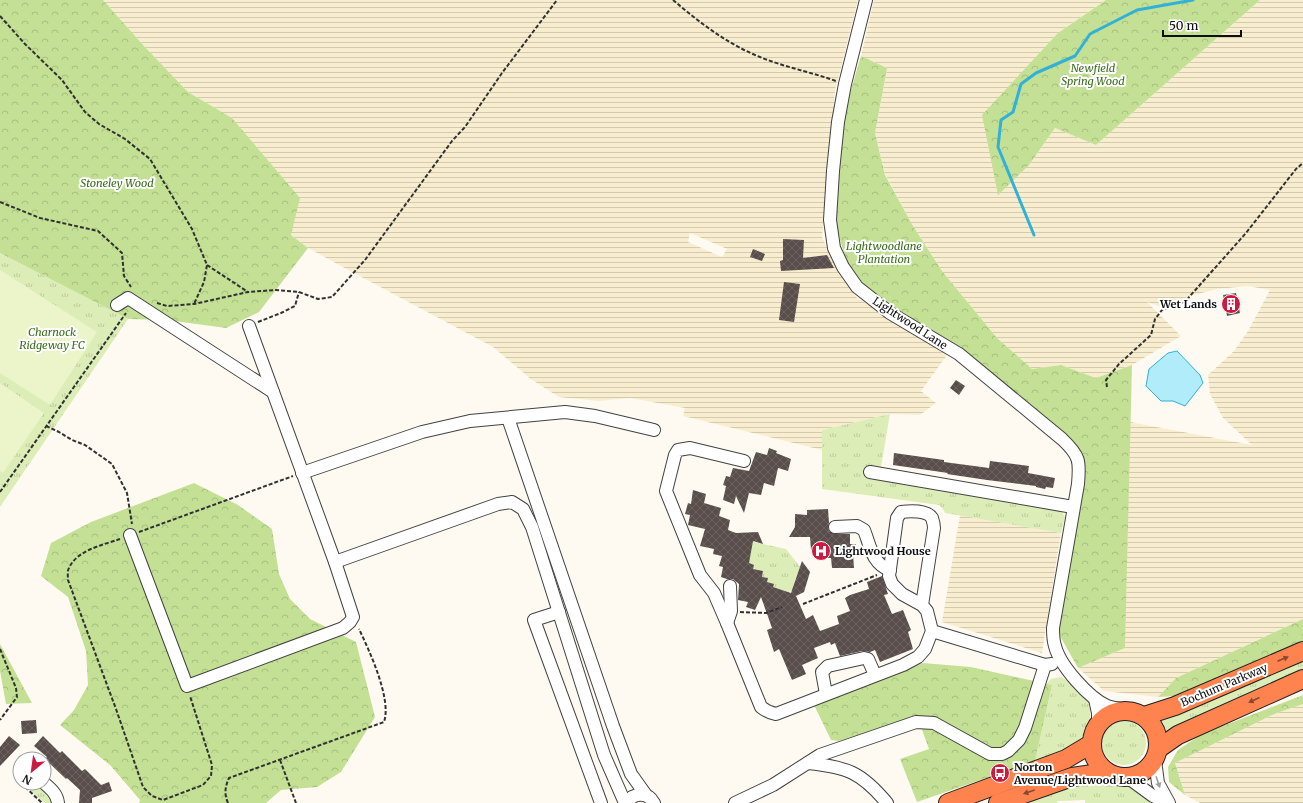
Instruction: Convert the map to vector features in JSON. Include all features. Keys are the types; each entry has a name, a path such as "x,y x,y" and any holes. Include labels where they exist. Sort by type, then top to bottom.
{"highway":[{"name":"Bochum Parkway","path":"1144,716 1175,706 1303,651"},
{"path":"1156,755 1158,740 1156,731 1151,722 1144,716 1135,712 1125,710 1105,716 1093,733 1091,744 1092,752 1101,767 1107,772 1117,776 1127,777 1137,775 1145,771 1156,755 1178,735 1303,679"},
{"path":"948,803 1066,759 1091,744"},
{"path":"998,803 1072,777 1107,772"}],"street":[{"name":"Lightwood Lane","path":"866,0 845,84 838,122 830,220 834,248 843,267 857,287 890,313 959,354 1072,448 1080,463 1078,484 1053,628 1055,646 1060,660 1073,677 1095,699 1108,706 1125,710"},
{"path":"117,305 128,298 273,392"},
{"path":"130,535 187,686 343,628 353,617 335,562 249,326"},
{"path":"302,473 422,432 470,421 565,412 595,416 654,430"},
{"path":"508,418 613,726 631,774 650,799"},
{"path":"744,461 690,448 678,450 675,455 666,491 700,575 714,593 729,617 761,706 765,710 776,714 918,657 925,649 932,631 927,611 922,605 902,594 892,584 889,576 897,518 901,512 914,511 928,515 932,519 934,528 922,605"},
{"path":"870,472 1074,507"},
{"path":"335,562 498,504 512,502 523,509 532,527 604,755 626,803 632,797 637,795 650,799"},
{"path":"835,527 857,526 864,530 869,547 876,560 884,568 890,570"},
{"path":"729,617 730,586"},
{"path":"559,612 534,620 600,803"},
{"path":"932,631 1045,665 1053,664 1060,660"},
{"path":"826,694 822,672 828,666 864,658 868,659 875,675"},
{"path":"735,803 773,784 820,755 916,722 934,723 990,754 1002,754 1008,751 1019,740 1025,728 1045,665"},
{"path":"1095,699 1098,713 1098,724"},
{"path":"1156,755 1158,783 1168,803"},
{"path":"808,763 835,766 853,773 866,781 887,803"},
{"path":"1127,777 1153,796 1168,803"},
{"path":"52,790 58,803"}],"path":[{"path":"152,301 167,306 194,304 248,292 275,290 299,292 318,299 332,297 362,264 452,141 465,127 502,73 557,0"},
{"path":"673,0 698,22 733,44 759,57 845,84"},
{"path":"0,16 25,44 62,80 86,112 99,124 125,139 150,159 192,229 207,265 204,282 194,304"},
{"path":"1108,387 1106,380 1119,364 1150,335 1155,318 1162,310 1185,302 1246,233 1296,169 1303,163"},
{"path":"0,202 40,218 98,231 122,253 124,276 137,297 0,492"},
{"path":"207,265 248,292"},
{"path":"249,326 295,306 299,292"},
{"path":"46,426 85,445 112,464 127,493 132,522 130,535"},
{"path":"803,604 890,570"},
{"path":"729,617 766,613 782,607"},
{"path":"228,803 225,786 230,778 384,722 387,714 383,691 367,646 353,617"},
{"path":"0,649 16,688 17,697 0,720"},
{"path":"280,760 296,803"},
{"path":"29,791 42,803"}],"shaded area":[{"path":"103,0 858,0 835,91 822,237 841,276 856,297 947,355 921,391 936,403 920,415 890,414 822,430 822,450 683,416 685,408 630,398 599,401 559,397 532,380 493,347 308,248 291,235 232,118 188,92","holes":["690,233 727,249 722,257 688,242"]},
{"path":"874,0 1106,0 1058,33 1029,165 1055,128 1096,145 1260,0 1303,0 1303,619 1176,678 1158,697 1104,691 1078,668 1125,648 1130,422 1252,445 1223,418 1210,394 1208,375 1234,351 1248,331 1270,290 1248,286 1217,289 1190,296 1165,308 1147,302 1181,336 1132,365 1096,378 1061,365 1032,369 997,338 942,271 913,226 885,174 875,133 887,68 861,56"},
{"path":"960,515 1061,533 1042,653 942,622"},
{"path":"1303,704 1303,803 1200,803 1185,795 1175,763 1274,714"}],"green space":[{"name":"Stoneley Wood","path":"0,0 103,0 188,92 232,118 300,198 291,235 308,248 259,312 226,328 167,320 128,319 0,253"},
{"name":"Newfield Spring Wood","path":"1106,0 1260,0 1096,145 1055,128 1029,165 998,195 982,115 1058,33"},
{"name":"Lightwoodlane Plantation","path":"861,56 887,68 875,133 885,175 913,226 942,271 997,338 1032,369 1061,365 1096,378 1132,365 1125,648 1078,668 1060,636 1060,612 1085,480 1084,457 1075,443 968,356 871,295 850,274 834,219 843,117"},
{"name":"Charnock Ridgeway FC","path":"0,253 128,319 0,507"},
{"path":"0,270 97,332 50,405 0,373"},
{"path":"0,383 44,413 3,473 0,471"},
{"path":"890,414 880,473 1060,508 1065,517 1061,533 945,513 939,505 822,489 822,430"},
{"path":"194,483 238,505 272,529 279,574 290,599 310,619 356,642 375,717 341,772 317,787 281,790 266,803 139,803 140,800 110,765 60,725 74,710 88,685 86,651 68,597 41,576 51,543 91,522"},
{"path":"752,538 754,542 786,549 805,573 804,578 797,575 793,586 800,587 789,592 773,587 774,584 767,582 768,578 762,577 763,571 753,569 742,561"},
{"path":"1303,619 1303,642 1177,696 1158,697 1176,678"},
{"path":"0,644 32,703 6,704 0,671"},
{"path":"1303,658 1303,673 1162,735 1162,731 1155,719"},
{"path":"923,663 971,667 1052,685 1035,761 917,802 900,759 929,749 921,727 915,716 839,741 831,740 814,705"},
{"path":"1061,677 1076,687 1088,701 1090,707 1090,720 1087,733 1080,743 1072,750 1035,761 1052,685 1046,684 1051,679"},
{"path":"1303,695 1303,704 1274,714 1175,763 1185,795 1169,782 1168,767 1178,750 1202,734"},
{"path":"1124,721 1136,725 1142,731 1146,743 1142,755 1136,761 1124,765 1112,761 1106,755 1102,743 1106,731 1112,725"},
{"path":"1099,778 1124,783 1157,803 1085,803 1085,800 1058,801 1057,803 1023,803 1063,787"},
{"path":"31,791 45,791 53,799 53,803 44,803"}],"water":[{"path":"1177,351 1200,375 1203,383 1185,406 1173,401 1161,401 1146,386 1149,369 1168,353"}],"building":[{"path":"783,239 804,240 803,258 827,255 834,268 781,271 780,261 783,260"},
{"path":"753,249 765,254 762,261 750,257"},
{"path":"784,282 800,284 794,322 779,320"},
{"name":"Wet Lands","path":"1236,293 1240,313 1227,316 1223,295"},
{"path":"956,380 965,386 959,395 950,388"},
{"path":"769,448 777,451 776,453 791,459 788,471 778,468 774,486 764,483 761,495 749,493 744,513 736,496 734,504 723,500 726,486 723,485 726,476 730,477 733,468 749,471 756,452 767,455"},
{"path":"894,453 989,468 990,461 1029,466 1028,473 1055,478 1053,488 1046,487 1045,489 1036,486 947,474 948,473 893,465"},
{"path":"693,490 706,494 704,503 721,508 719,516 730,520 728,530 736,533 758,532 763,544 753,541 749,563 754,565 753,569 763,571 762,577 768,578 767,582 774,584 773,587 791,593 802,561 810,572 804,592 796,596 806,619 813,615 820,631 839,624 837,616 850,611 845,598 869,589 867,582 882,576 888,594 884,595 892,614 903,610 911,630 908,632 913,649 880,662 875,650 870,652 862,651 840,656 835,643 831,645 830,642 814,648 818,658 802,665 806,674 792,680 779,649 774,652 767,630 772,628 761,597 755,610 746,607 748,602 738,600 739,584 733,579 721,577 723,567 719,566 722,556 713,554 714,549 700,546 705,529 688,525 690,515 685,514 688,503 691,504"},
{"path":"828,509 829,531 835,534 850,534 850,544 856,544 856,554 853,554 854,568 832,568 831,558 821,558 821,549 811,550 810,537 789,537 795,527 795,514 807,515 807,510"},
{"path":"36,720 37,733 22,734 21,721"},
{"path":"9,736 20,745 14,751 12,751 12,753 0,766 0,747"},
{"path":"43,736 60,753 62,751 82,771 85,769 101,785 109,782 112,791 92,798 92,803 79,803 80,790 52,766 52,751 40,751 34,746"}],"waterway":[{"path":"1034,235 998,147 1001,120 1013,112 1021,84 1036,73 1075,56 1090,34 1137,10 1193,0"}],"place":[{"name":"Wet Lands","path":"1231,304"},
{"name":"Lightwood House","path":"821,551"},
{"name":"Norton Avenue/Lightwood Lane","path":"1000,773"}]}
